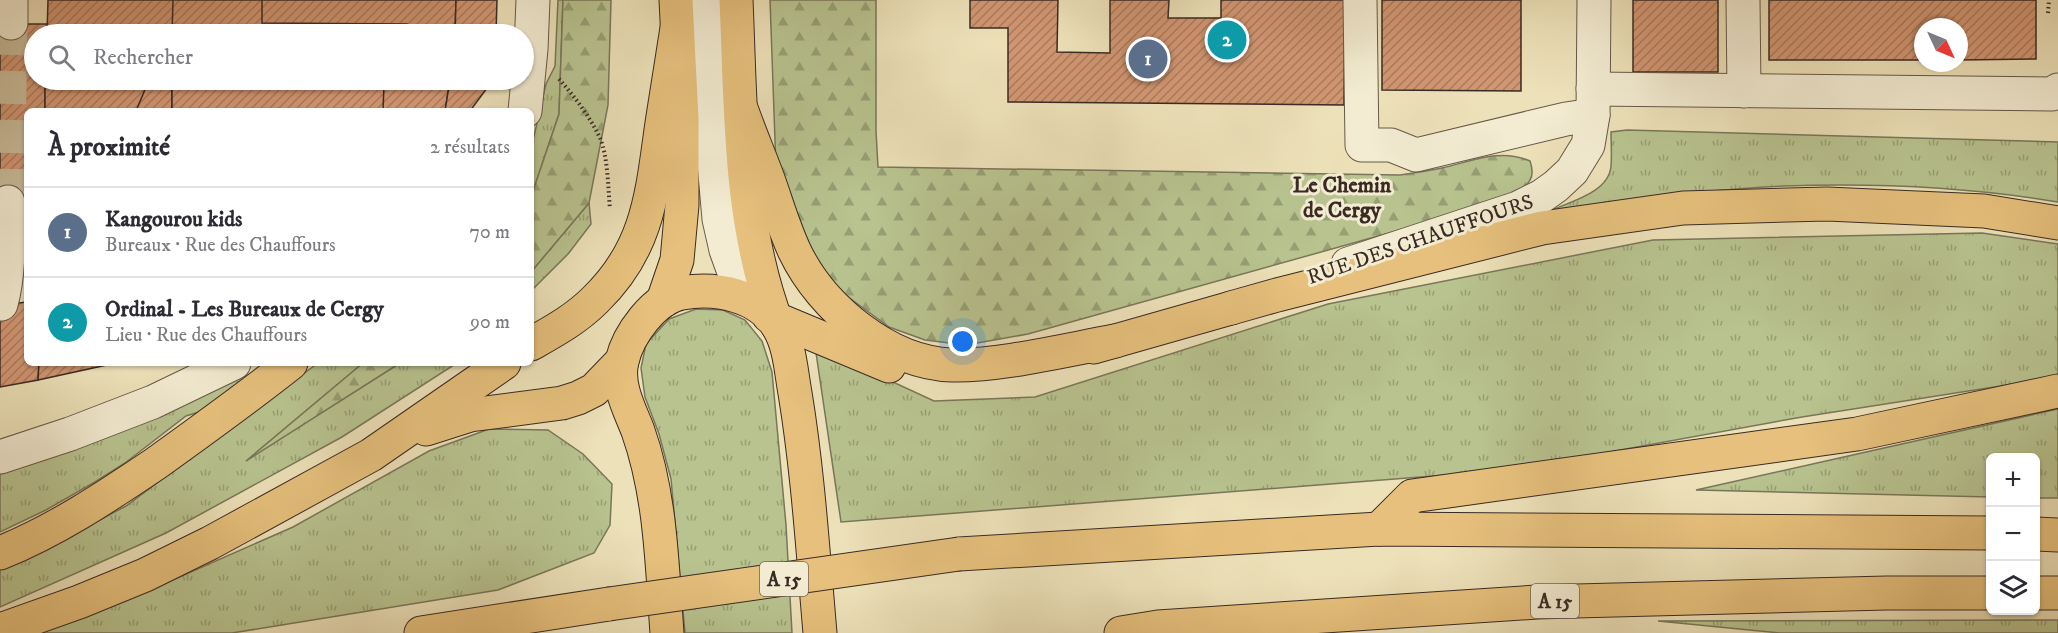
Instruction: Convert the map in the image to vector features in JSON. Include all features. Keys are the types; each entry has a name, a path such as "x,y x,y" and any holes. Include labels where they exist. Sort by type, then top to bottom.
{"main road":[{"path":"736,0 747,187 760,266 769,303 789,353 799,417 820,633"},
{"path":"663,301 677,260 682,205 682,119 676,14"},
{"path":"534,342 558,330 596,300 621,270 636,244 652,193 676,14"},
{"path":"742,111 796,254 828,299 868,335 884,345 922,360 950,365 995,361 1115,341"},
{"path":"0,630 79,602 145,575 210,543 370,455 426,429 470,415 562,403 578,398 594,390 622,361 640,324 651,311 663,301 677,294 705,290 743,297 776,324 897,370 951,380 994,375 1231,308 1542,228 1683,208 1827,204 1984,211 2058,223"},
{"path":"622,361 622,388 646,456 655,500 667,633"},
{"path":"0,553 69,519 123,485 287,366"},
{"path":"370,455 500,366"},
{"path":"1379,529 1412,496 1857,434 2058,391"},
{"name":"A 15","path":"421,633 959,554 1379,529 1986,533"},
{"path":"2040,534 2058,535"},
{"name":"A 15","path":"1121,633 1158,627 1537,602 1887,593 1986,593"},
{"path":"2040,593 2058,593"}],"street":[{"path":"532,24 533,0"},
{"path":"705,0 712,140 719,219 726,250 743,297"},
{"path":"1360,0 1362,145 1391,144 1416,155 1566,119 1593,102 1744,91 2052,94 2058,90"},
{"name":"RUE DES CHAUFFOURS","path":"1231,308 1325,271 1518,208 1542,196 1572,171 1588,145 1593,102 1594,0"},
{"path":"1743,0 1744,91"},
{"path":"525,108 528,90"},
{"path":"1,304 8,250 8,202"},
{"path":"0,457 70,434 153,402 228,366"}],"path":[{"path":"2048,13 2049,0"},
{"path":"556,75 577,99 601,140 610,209"}],"green space":[{"path":"558,0 563,0 559,114 534,188 534,136 546,84 555,66"},
{"path":"563,0 611,0 608,105 589,203 534,268 534,188 559,114"},
{"path":"770,0 876,0 878,167 1400,175 1486,157 1508,156 1530,161 1532,175 1526,186 1519,191 1464,212 1028,334 966,345 925,340 889,327 836,288 814,265 776,168"},
{"path":"1627,130 2058,142 2058,202 1956,190 1818,185 1726,190 1552,210 1579,199 1604,183 1611,166 1611,132"},
{"path":"589,203 591,224 568,254 534,288 534,268"},
{"path":"1982,233 2058,244 2058,377 1802,417 1510,470 841,522 815,346 934,401 1035,397 1328,304 1653,240"},
{"path":"696,309 723,310 745,320 762,341 772,372 786,525 792,633 685,633 671,479 659,434 645,397 641,368 646,344 669,319"},
{"path":"314,366 359,366 251,457 395,366 452,366 342,437 166,533 0,607 0,569 32,556 126,506"},
{"path":"359,366 395,366 246,461"},
{"path":"242,371 250,384 202,411 186,416 125,463 95,482 46,510 0,532 0,474 81,445"},
{"path":"2058,409 2058,498 2040,498 2040,453 1986,453 1986,497 1696,490"},
{"path":"489,429 548,430 583,454 612,484 610,525 594,553 498,590 232,633 39,633 125,601 293,527 429,451"},
{"path":"2058,620 2058,633 1780,633 1658,621"}],"building":[{"path":"48,0 456,0 455,24 47,24"},
{"path":"173,0 262,0 262,23 407,24 172,24"},
{"path":"456,0 497,0 496,24 455,24"},
{"path":"970,0 1058,0 1057,52 1110,53 1110,0 1169,0 1168,18 1221,18 1221,0 1345,0 1344,105 1008,102 1008,28 970,28"},
{"path":"1382,0 1521,0 1521,91 1382,90"},
{"path":"1633,0 1718,0 1718,72 1633,72"},
{"path":"1769,0 2036,0 2036,59 1968,60 1968,18 1914,18 1914,60 1769,60"},
{"path":"0,24 24,24 24,90 45,90 45,108 24,108 24,202 0,202"},
{"path":"45,90 448,90 445,108 45,108"},
{"path":"145,90 172,90 172,108 137,108"},
{"path":"172,90 384,90 383,108 172,108"},
{"path":"448,90 486,90 472,108 445,108"},
{"path":"24,302 24,366 39,366 38,380 0,387 0,305"},
{"path":"39,366 102,366 38,380"}],"tunnel":[{"path":"8,202 11,23"}],"place":[{"name":"Ordinal - Les Bureaux de Cergy","path":"1227,40"},
{"name":"Kangourou kids","path":"1148,59"}],"district":[{"name":"Le Chemin de Cergy","path":"1342,196"}]}
